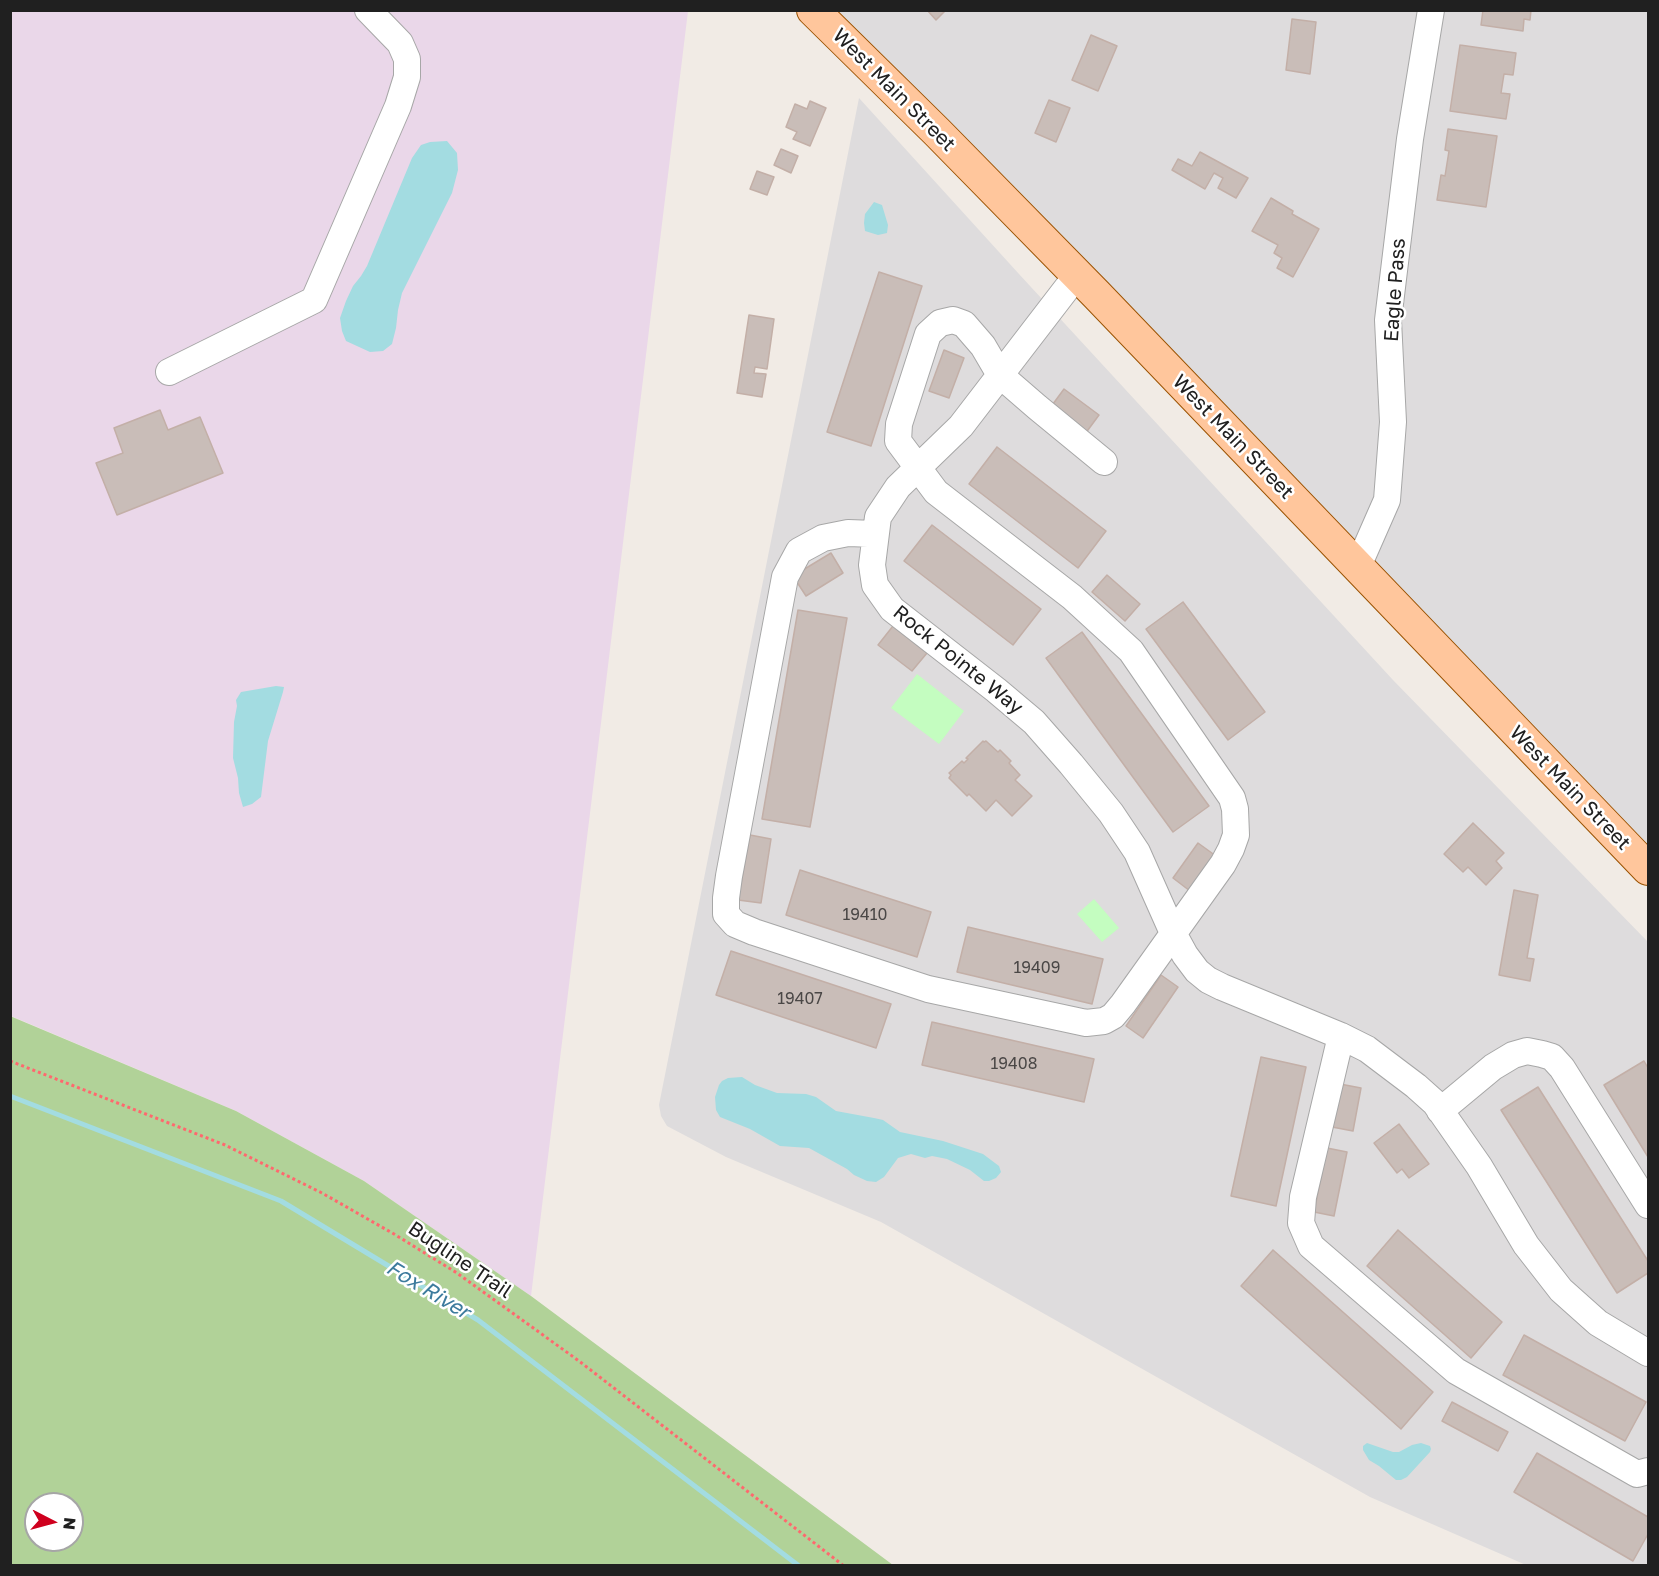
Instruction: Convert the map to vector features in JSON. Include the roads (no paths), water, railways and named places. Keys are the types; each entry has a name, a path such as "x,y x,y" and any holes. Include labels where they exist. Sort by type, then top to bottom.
{"main road":[{"name":"West Main Street","path":"813,10 938,132 1648,869"}],"street":[{"path":"168,372 314,300 398,106 407,77 407,59 400,43 368,10"},
{"name":"Eagle Pass","path":"1358,566 1387,501 1393,422 1388,320 1410,139 1431,10"},
{"name":"Rock Pointe Way","path":"1077,275 961,426 898,487 878,517 872,565 875,585 892,609 1034,722 1071,764 1111,813 1137,852 1173,933 1197,971 1208,980 1341,1036 1366,1049 1400,1072 1435,1103 1479,1166 1526,1245 1561,1290 1598,1323 1648,1353"},
{"path":"875,534 848,533 823,538 799,551 785,577 729,876 726,914 735,924 754,932 927,989 1086,1023 1104,1021 1113,1016 1223,864 1236,835 1237,823 1232,798 1131,651 1072,597 936,492 898,441 899,424 928,334 940,323 953,320 964,324 983,346 1000,375 1104,462"},
{"path":"1341,1036 1303,1197 1301,1223 1311,1246 1456,1371 1637,1474 1648,1471"},
{"path":"1440,1111 1493,1066 1513,1055 1527,1052 1551,1057 1562,1068 1648,1206"}],"water":[{"path":"447,141 457,153 458,170 452,193 402,293 392,344 383,351 370,352 346,341 340,318 346,301 367,266 412,158 421,145"},
{"path":"874,202 882,205 888,225 887,233 878,235 865,231 865,214"},
{"path":"276,686 284,687 268,741 261,797 243,807 233,758 236,700 241,692"},
{"path":"742,1077 755,1085 777,1093 806,1094 816,1097 836,1111 883,1120 900,1132 943,1141 983,1154 999,1166 1001,1172 996,1178 984,1181 970,1170 947,1159 932,1156 925,1158 911,1154 898,1158 884,1177 876,1182 867,1181 809,1148 780,1146 750,1129 720,1117 716,1110 715,1097 719,1085 728,1078"},
{"path":"1367,1443 1393,1452 1399,1452 1421,1443 1430,1446 1431,1449 1407,1477 1396,1480 1369,1460 1363,1450 1363,1446"}],"waterway":[{"name":"Fox River","path":"10,1096 281,1201 478,1320 799,1566"}]}
